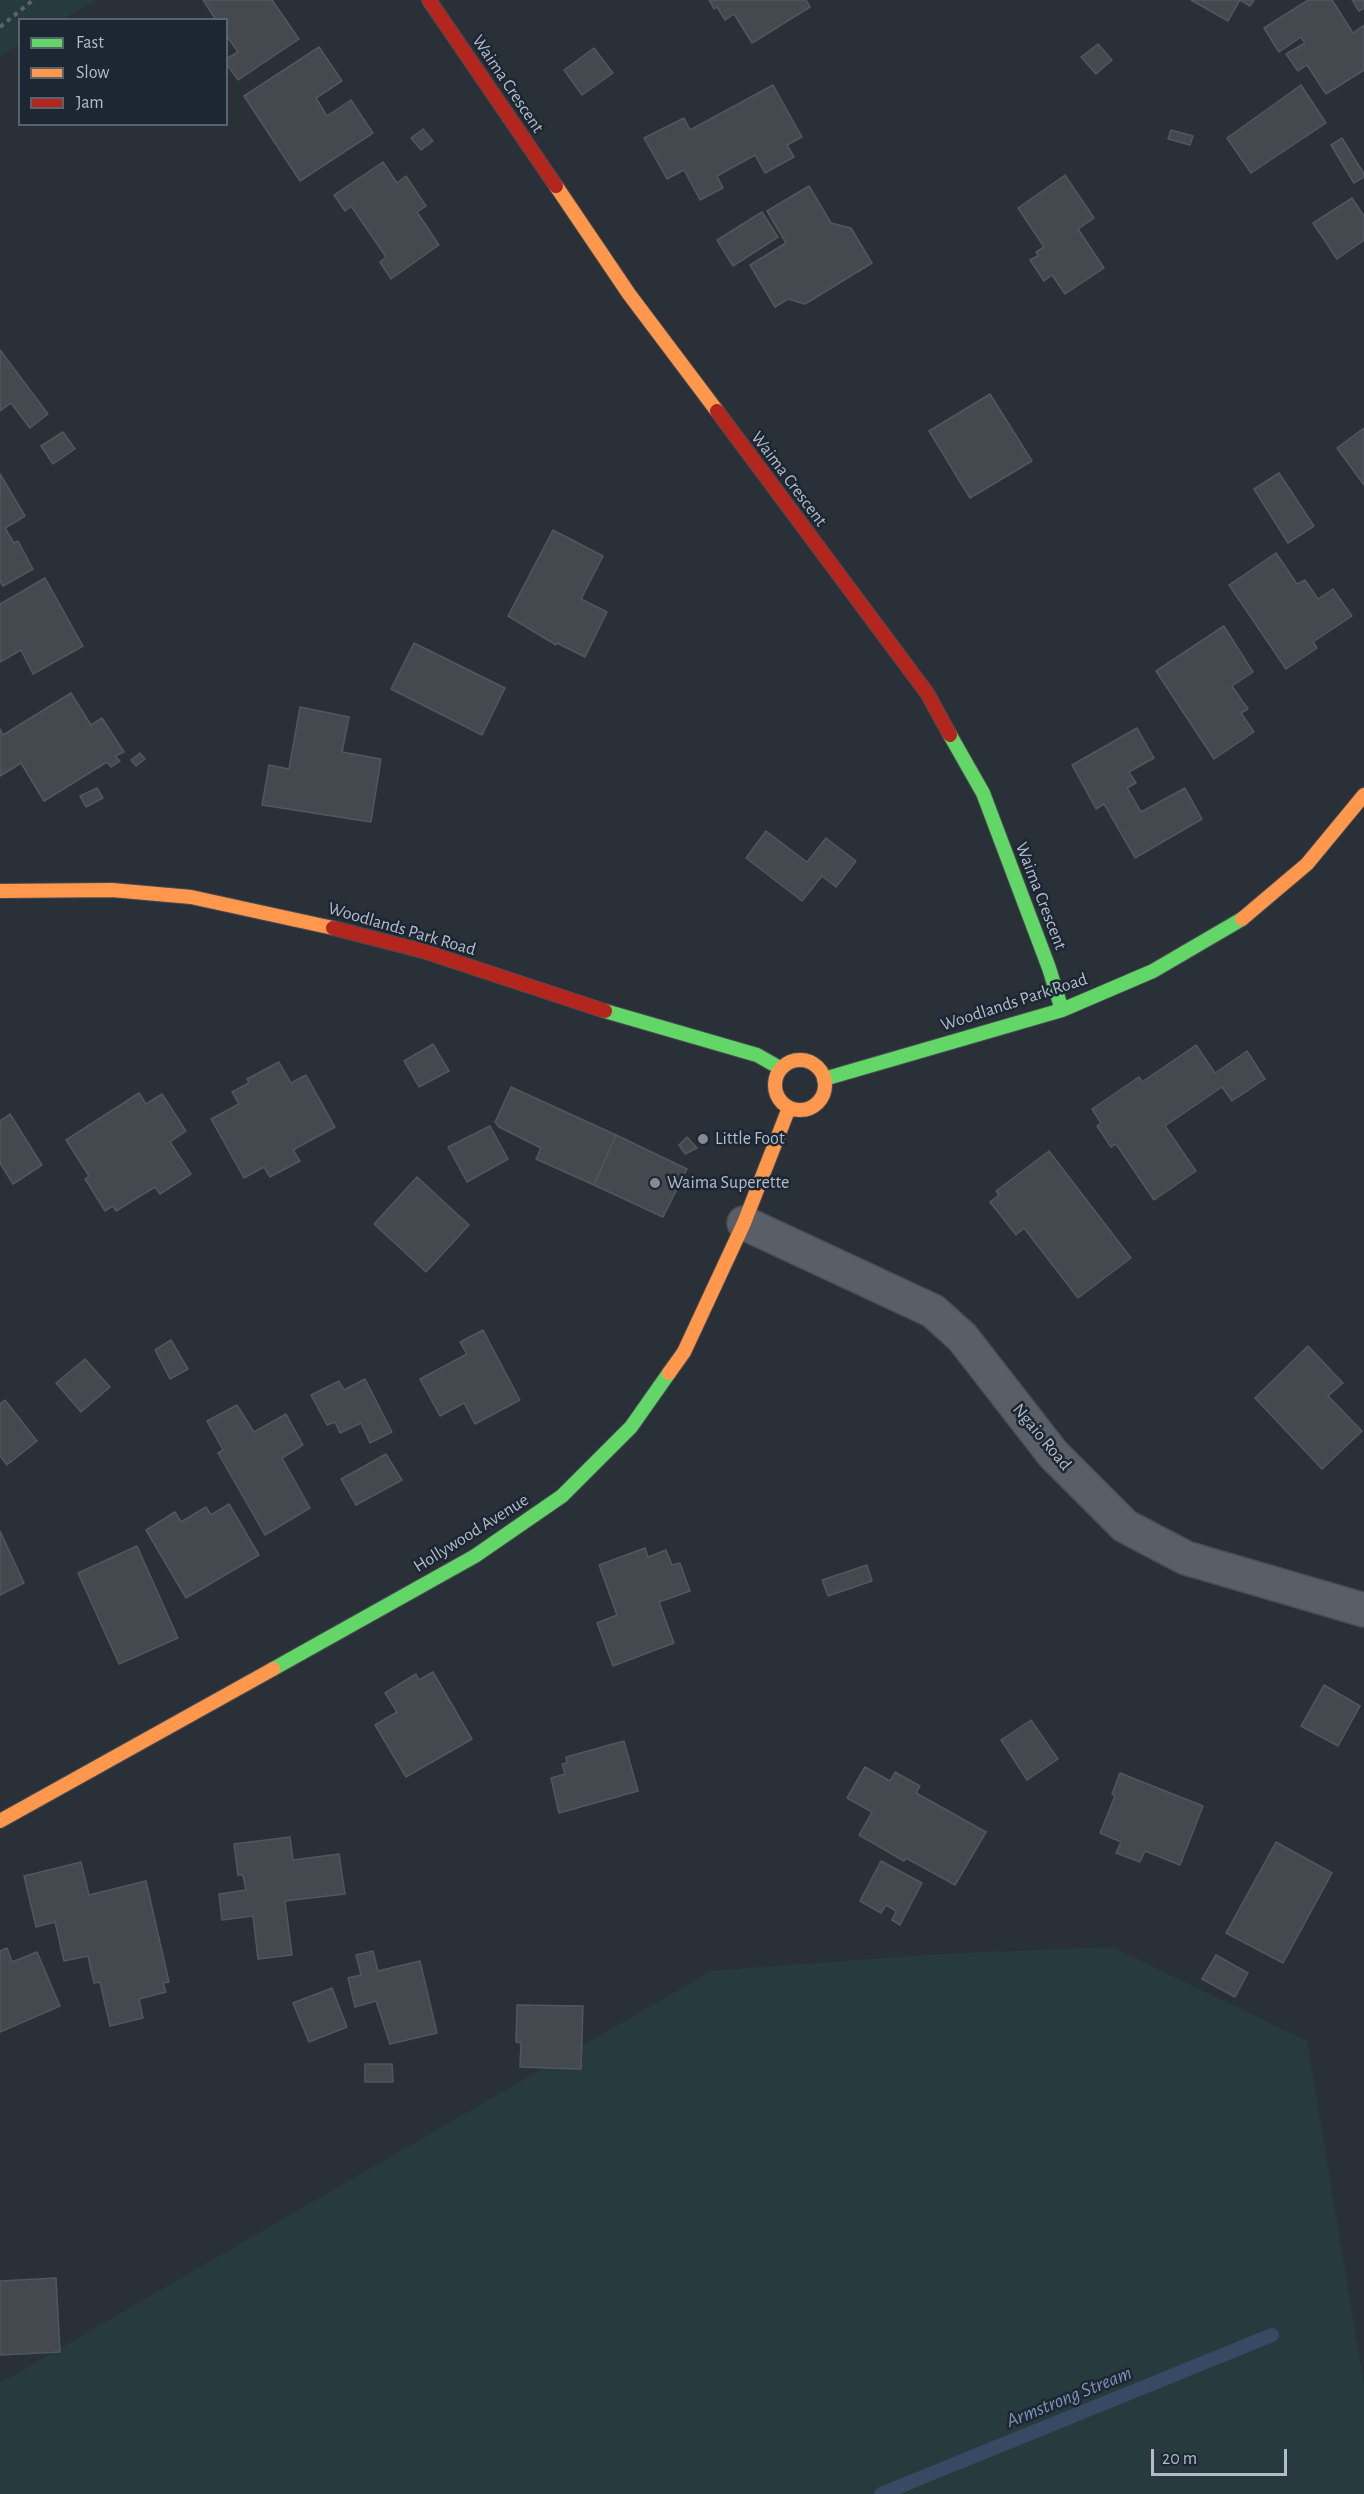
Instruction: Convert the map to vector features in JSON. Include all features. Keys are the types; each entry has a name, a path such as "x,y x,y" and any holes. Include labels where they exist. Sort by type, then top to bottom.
{"street":[{"name":"Waima Crescent","path":"429,0 629,294 927,693 983,794 1049,968 1062,1010"},
{"name":"Woodlands Park Road","path":"824,1079 1062,1010 1153,971 1243,918 1307,864 1364,795"},
{"name":"Woodlands Park Road","path":"0,891 123,891 191,897 296,918 423,951 623,1017 747,1052 780,1068"},
{"path":"794,1060 810,1061 822,1072 823,1095 812,1107 805,1110 789,1108 783,1104 775,1091 774,1083 780,1068 794,1060"},
{"name":"Hollywood Avenue","path":"0,1821 475,1556 562,1496 631,1427 684,1352 744,1223 789,1108"},
{"name":"Ngaio Road","path":"744,1223 933,1311 962,1337 1053,1454 1125,1526 1186,1558 1364,1610"}],"path":[{"path":"0,27 33,0"}],"green space":[{"path":"0,0 97,0 65,18 18,18 18,46 0,56"},
{"path":"1112,1947 1307,2041 1364,2384 1364,2494 0,2494 0,2383 711,1971 938,1954"}],"building":[{"path":"203,0 272,0 299,39 238,80 228,66 228,58 238,52 228,38 228,18 215,18"},
{"path":"709,0 806,0 810,7 752,43 734,14 725,20 717,7 714,9"},
{"path":"1191,0 1240,0 1228,21"},
{"path":"1240,0 1254,0 1250,6"},
{"path":"1308,0 1332,0 1353,33 1364,25 1364,70 1326,94 1307,65 1298,71 1286,54 1305,43 1301,37 1279,52 1264,28"},
{"path":"1352,0 1364,0 1364,8 1359,11"},
{"path":"1098,44 1112,60 1096,74 1081,57"},
{"path":"319,47 342,81 316,98 327,116 351,100 373,133 300,181 244,96"},
{"path":"594,48 613,73 582,95 564,70"},
{"path":"773,85 802,137 787,145 794,157 765,173 755,155 717,176 723,188 700,200 684,170 667,179 644,138 684,118 690,130"},
{"path":"1301,85 1326,123 1251,173 1227,138"},
{"path":"423,129 433,141 421,150 411,138"},
{"path":"1171,130 1193,136 1190,145 1168,139"},
{"path":"1342,138 1364,174 1364,177 1354,183 1331,145"},
{"path":"383,162 397,183 406,176 426,206 417,212 439,245 391,279 380,262 386,257 351,206 345,211 334,195"},
{"path":"1065,175 1094,218 1078,229 1104,268 1065,294 1052,275 1044,281 1030,260 1038,256 1036,252 1044,247 1018,208"},
{"path":"809,186 831,223 851,228 872,263 805,304 788,299 775,307 750,265 786,243 767,211"},
{"path":"1352,198 1364,216 1364,240 1337,259 1313,223"},
{"path":"762,212 778,237 733,266 717,240"},
{"path":"0,350 48,414 30,428 11,403 0,411"},
{"path":"990,394 1032,461 970,498 929,431"},
{"path":"1364,428 1364,485 1337,448"},
{"path":"63,432 75,449 53,464 41,446"},
{"path":"1279,473 1314,526 1288,543 1254,489"},
{"path":"0,474 25,516 5,528 14,543 18,541 33,569 3,586 0,581"},
{"path":"553,530 603,556 581,599 607,612 585,657 557,643 556,645 508,616"},
{"path":"1276,553 1297,584 1305,580 1318,599 1333,589 1352,616 1313,642 1317,648 1286,669 1229,585"},
{"path":"45,578 83,646 33,674 21,650 0,662 0,604"},
{"path":"1224,626 1253,672 1232,686 1248,709 1241,713 1254,732 1214,759 1156,671"},
{"path":"414,643 505,688 482,735 391,689"},
{"path":"71,693 91,725 102,718 124,752 115,756 120,761 111,767 107,762 44,801 21,763 0,776 0,729 3,735"},
{"path":"300,707 349,717 342,752 381,759 371,822 262,805 269,765 289,769"},
{"path":"1137,728 1154,758 1129,772 1136,783 1127,788 1141,812 1185,788 1202,819 1135,858 1104,804 1096,809 1072,765"},
{"path":"140,753 145,759 136,766 131,760"},
{"path":"97,788 103,798 86,807 80,796"},
{"path":"766,831 807,862 826,838 856,861 836,887 822,876 802,901 746,858"},
{"path":"433,1044 449,1071 419,1087 404,1061"},
{"path":"1196,1045 1215,1073 1247,1051 1265,1079 1232,1101 1222,1087 1165,1126 1196,1171 1154,1200 1116,1144 1111,1147 1097,1126 1101,1123 1092,1109 1139,1077 1142,1082"},
{"path":"279,1062 291,1083 306,1075 335,1127 293,1150 300,1161 270,1177 264,1167 244,1178 211,1119 239,1104 232,1092 249,1083 247,1079"},
{"path":"511,1087 616,1135 594,1185 536,1159 541,1148 499,1127 495,1122"},
{"path":"139,1093 146,1104 162,1094 186,1131 170,1142 191,1174 160,1194 155,1187 116,1211 113,1206 105,1211 85,1179 89,1176 66,1140"},
{"path":"10,1114 42,1165 13,1184 0,1163 0,1121"},
{"path":"490,1126 508,1159 467,1182 448,1147"},
{"path":"616,1135 687,1169 663,1217 594,1185"},
{"path":"687,1137 697,1148 685,1154 679,1145"},
{"path":"1049,1151 1131,1258 1078,1298 1024,1228 1016,1235 990,1202 999,1195 996,1191"},
{"path":"417,1177 469,1225 426,1272 374,1224"},
{"path":"483,1330 520,1400 475,1424 464,1403 440,1416 420,1379 467,1354 460,1342"},
{"path":"171,1340 188,1369 170,1379 155,1350"},
{"path":"1308,1346 1343,1383 1328,1396 1362,1431 1322,1469 1255,1398"},
{"path":"85,1359 110,1387 81,1412 56,1383"},
{"path":"365,1379 392,1432 370,1443 361,1423 340,1433 335,1422 327,1425 311,1395 339,1381 344,1390"},
{"path":"5,1400 37,1441 7,1465 0,1456 0,1404"},
{"path":"237,1405 254,1432 286,1414 303,1445 282,1458 310,1508 265,1535 218,1453 223,1450 207,1421"},
{"path":"386,1454 402,1480 356,1505 341,1479"},
{"path":"229,1504 259,1555 186,1598 146,1530 175,1512 181,1522 206,1507 211,1515"},
{"path":"0,1531 24,1583 0,1595"},
{"path":"137,1546 178,1638 119,1664 78,1573"},
{"path":"645,1548 648,1557 666,1550 672,1565 680,1563 690,1591 659,1602 674,1643 613,1666 597,1623 617,1615 599,1565"},
{"path":"867,1565 872,1581 828,1596 822,1580"},
{"path":"433,1672 472,1739 406,1777 375,1725 397,1712 385,1693 416,1674 419,1680"},
{"path":"1324,1685 1360,1706 1338,1746 1301,1726"},
{"path":"1031,1720 1058,1759 1027,1780 1001,1740"},
{"path":"624,1741 638,1791 559,1813 551,1778 565,1774 562,1764 567,1763 566,1757"},
{"path":"865,1767 890,1781 895,1772 920,1786 916,1793 986,1832 955,1885 906,1858 904,1861 859,1835 872,1812 847,1798"},
{"path":"1120,1773 1203,1806 1180,1865 1145,1851 1140,1862 1116,1853 1121,1842 1100,1833 1115,1796 1112,1794"},
{"path":"290,1837 293,1860 339,1854 345,1894 285,1901 292,1955 258,1959 253,1916 222,1920 219,1894 246,1890 243,1875 238,1875 234,1844"},
{"path":"1276,1842 1332,1873 1283,1963 1226,1933"},
{"path":"881,1861 922,1883 900,1925 892,1920 896,1911 886,1905 881,1913 860,1901"},
{"path":"81,1862 89,1895 146,1881 169,1982 163,1983 166,1992 139,1999 143,2018 110,2026 100,1982 94,1983 88,1956 64,1961 55,1922 36,1927 24,1876"},
{"path":"7,1948 12,1962 37,1952 60,2006 0,2032 0,1951"},
{"path":"373,1951 378,1971 420,1961 437,2033 390,2044 376,2001 355,2007 348,1978 361,1975 356,1955"},
{"path":"1216,1955 1248,1973 1235,1997 1202,1979"},
{"path":"332,1988 347,2027 309,2042 293,2003"},
{"path":"517,2005 583,2006 581,2069 520,2067 521,2043 516,2042"},
{"path":"365,2064 392,2064 393,2082 365,2082"},
{"path":"56,2278 60,2352 0,2355 0,2281"}],"waterway":[{"name":"Armstrong Stream","path":"881,2494 1272,2335"}],"traffic: fast":[{"path":"950,735 983,793 1049,968 1062,1010"},
{"path":"824,1079 1062,1010 1153,971 1242,919"},
{"path":"605,1011 757,1055 780,1068"},
{"path":"273,1669 475,1556 562,1496 631,1427 669,1373"}],"traffic: slow":[{"path":"556,186 629,294 717,411"},
{"path":"1242,919 1307,864 1364,795"},
{"path":"0,891 112,890 191,897 333,928"},
{"path":"795,1060 805,1060 818,1067 825,1080 825,1085 825,1090 818,1103 805,1110 795,1110 786,1106 779,1099 775,1090 775,1080 779,1071 786,1064 795,1060"},
{"path":"669,1373 684,1352 744,1223 789,1108"},
{"path":"0,1821 273,1669"}],"traffic: jam":[{"path":"429,0 556,186"},
{"path":"717,411 927,693 950,735"},
{"path":"333,928 423,951 605,1011"}],"place":[{"name":"Little Foot","path":"703,1139"},
{"name":"Waima Superette","path":"655,1183"}]}
